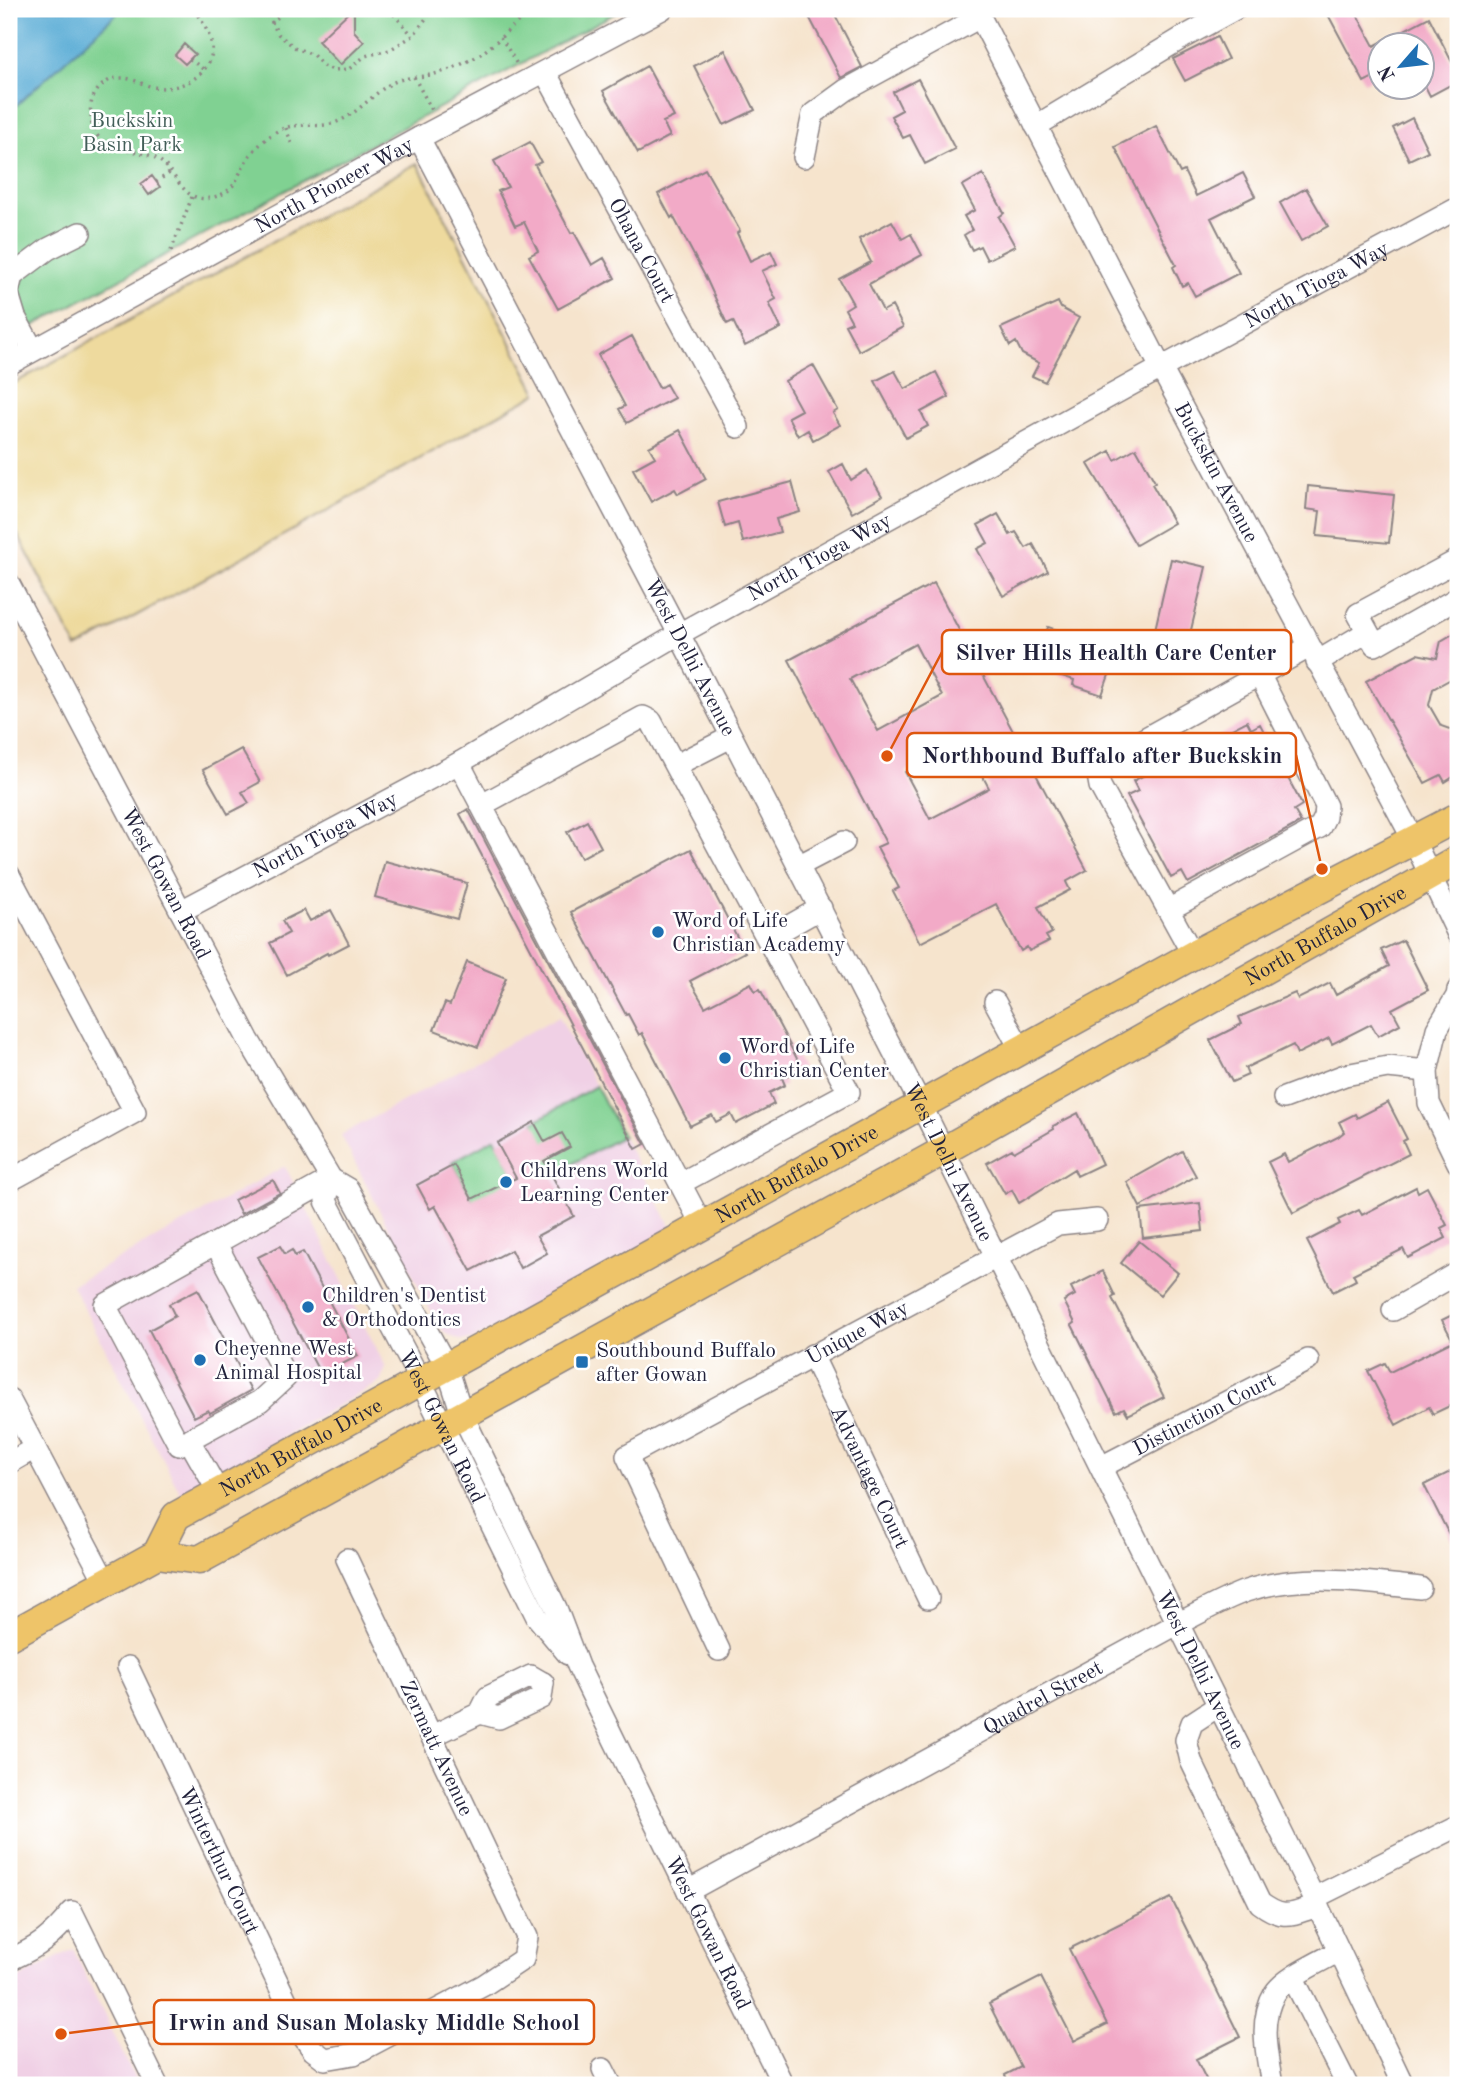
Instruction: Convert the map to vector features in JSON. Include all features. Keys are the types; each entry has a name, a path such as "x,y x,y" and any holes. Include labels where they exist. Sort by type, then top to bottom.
{"main road":[{"name":"North Buffalo Drive","path":"1458,817 1193,955 922,1107 176,1516 157,1554 199,1560 943,1151 1458,860"},
{"path":"9,1636 157,1554"}],"street":[{"name":"North Pioneer Way","path":"9,363 419,138 662,9"},
{"path":"1036,126 1235,9"},
{"path":"804,157 813,114 846,90 978,13"},
{"name":"Buckskin Avenue","path":"978,13 1161,368 1414,841 1458,934"},
{"name":"Ohana Court","path":"545,72 738,427"},
{"name":"West Delhi Avenue","path":"419,138 679,634 922,1107 1316,1902 1403,2085"},
{"name":"North Tioga Way","path":"181,911 459,763 679,634 1161,368 1458,208"},
{"path":"9,288 12,276 48,249 80,233"},
{"path":"9,297 15,317 33,351"},
{"path":"1458,560 1358,614 1375,645 1458,598"},
{"name":"West Gowan Road","path":"9,584 248,1039 331,1179 348,1189 447,1367 452,1420"},
{"path":"1193,955 1100,786 1098,775 1101,763 1259,674 1367,632"},
{"path":"1168,910 1320,827 1325,817 1326,806 1259,674"},
{"path":"482,805 643,717 651,721 676,765 768,938 849,1092 681,1183"},
{"path":"676,765 731,737"},
{"path":"459,763 703,1227"},
{"path":"798,866 844,842"},
{"path":"9,875 135,1112 9,1181"},
{"path":"768,938 821,908"},
{"path":"1458,990 1437,1029 1427,1071 1429,1103 1458,1163"},
{"path":"995,1002 1021,1050"},
{"path":"1284,1098 1345,1075 1388,1067 1427,1071"},
{"path":"216,1244 286,1377 260,1401 179,1445 105,1305 331,1179"},
{"name":"West Gowan Road","path":"331,1179 326,1201 421,1382 452,1420 537,1617 578,1666 783,2085"},
{"name":"Unique Way","path":"719,1650 627,1456 1058,1224 1097,1220"},
{"path":"1393,1310 1458,1273"},
{"name":"Advantage Court","path":"812,1355 928,1598"},
{"name":"Distinction Court","path":"1101,1467 1308,1360"},
{"path":"9,1399 106,1583"},
{"path":"189,1440 219,1493"},
{"path":"9,1462 35,1448"},
{"name":"Zermatt Avenue","path":"347,1559 527,1937"},
{"name":"Quadrel Street","path":"688,1891 1177,1624 1246,1591 1291,1581 1338,1579 1420,1588"},
{"path":"543,1683 578,1666"},
{"name":"Winterthur Court","path":"128,1667 303,2036 313,2050 326,2059 354,2054 484,1985 523,1959 527,1937"},
{"path":"432,1737 480,1713 488,1697 531,1676 543,1683"},
{"path":"480,1713 499,1718 541,1698 543,1683"},
{"path":"497,1693 507,1714"},
{"path":"1218,1706 1192,1723 1186,1740 1191,1761 1260,1903 1275,1915 1287,1915 1316,1902 1458,1826"},
{"path":"9,1959 44,1942 72,1912 157,2085"},
{"path":"1272,2085 1265,2046 1265,2018 1276,1992 1293,1978 1339,1951"},
{"path":"1293,1978 1347,2085"}],"path":[{"path":"196,9 209,34 212,49 208,64 189,82 173,89 118,78 106,82 95,92 90,107 91,121 97,135 106,145 120,150 139,151 154,157 171,172 186,192 192,196 209,198 232,189 248,159 263,141 286,128 333,124 355,113 393,82 433,75 470,61 534,9"},
{"path":"265,9 278,34 294,47 313,55 323,65 334,70 349,69 365,55 389,50 413,36 433,9"},
{"path":"271,23 286,9"},
{"path":"389,9 413,36"},
{"path":"501,37 519,68"},
{"path":"190,59 203,69"},
{"path":"414,77 434,114"},
{"path":"286,128 292,145"},
{"path":"156,182 171,172"},
{"path":"170,275 165,260 173,248 192,196"}],"shaded area":[{"name":"Childrens World Learning Center","path":"559,1016 672,1229 472,1340 459,1340 445,1333 436,1321 341,1135"},
{"path":"285,1166 386,1368 380,1382 181,1494 72,1285"},
{"path":"73,1949 138,2085 9,2085 9,1984"}],"green space":[{"name":"Buckskin Basin Park","path":"9,9 623,9 9,339"},
{"path":"596,1086 623,1136 551,1175 539,1150 534,1122"},
{"path":"495,1138 528,1200 485,1223 452,1162"}],"sand":[{"path":"417,163 537,393 77,648 9,518 9,386"}],"water":[{"path":"9,9 122,9 9,112"}],"building":[{"path":"352,9 354,31 364,42 340,65 318,41"},
{"path":"805,9 832,9 862,67 841,78"},
{"path":"1325,9 1354,9 1366,32 1364,82"},
{"path":"1429,17 1458,74 1458,81 1436,93 1436,32 1401,32"},
{"path":"1217,37 1228,59 1185,81 1173,59"},
{"path":"184,44 195,54 185,64 175,55"},
{"path":"725,50 755,110 724,125 694,66"},
{"path":"647,66 674,117 663,122 670,136 638,153 603,91"},
{"path":"918,79 955,149 925,164 910,135 903,138 891,116 902,110 893,92"},
{"path":"1412,118 1428,151 1409,160 1393,128"},
{"path":"1156,126 1180,173 1184,171 1196,196 1243,173 1255,196 1211,218 1239,273 1195,296 1188,283 1182,286 1173,267 1176,265 1115,147"},
{"path":"530,142 541,162 535,165 571,233 574,232 592,265 604,258 615,278 558,309 529,256 538,251 524,222 515,226 498,191 508,187 494,161"},
{"path":"705,169 740,231 737,233 750,261 771,251 777,264 762,271 776,299 769,303 781,328 745,346 733,321 727,324 706,278 673,216 671,218 658,194"},
{"path":"983,174 1004,213 999,217 1015,246 987,260 980,246 972,250 964,235 972,230 964,216 975,210 962,186"},
{"path":"152,176 160,187 149,195 141,184"},
{"path":"1306,188 1328,226 1301,241 1280,203"},
{"path":"892,221 902,239 911,234 922,255 869,284 883,311 892,306 903,327 859,351 845,325 852,322 845,309 853,304 839,279 871,262 859,239"},
{"path":"1058,302 1061,308 1079,318 1045,382 1032,376 1039,363 1022,354 1016,342 1010,346 1001,328"},
{"path":"632,336 659,388 666,384 674,398 627,423 619,409 625,406 598,355"},
{"path":"813,365 838,410 833,413 840,425 813,440 808,430 798,436 788,417 801,410 785,381"},
{"path":"895,371 905,389 936,372 949,397 921,412 928,426 906,438 875,381"},
{"path":"680,430 706,479 678,494 675,489 651,502 633,469 655,457 649,447"},
{"path":"1136,448 1174,523 1136,545 1088,464 1110,451 1115,460"},
{"path":"843,464 851,480 867,470 882,496 852,513 829,472"},
{"path":"792,482 800,512 776,519 780,532 743,542 738,523 725,527 718,502"},
{"path":"1308,486 1394,495 1389,543 1317,536 1320,511 1306,509"},
{"path":"998,514 1010,535 1016,532 1026,548 1033,544 1048,571 1003,596 977,549 988,543 978,525"},
{"path":"1171,559 1206,567 1186,651 1152,643"},
{"path":"934,583 1087,870 1066,882 1070,890 1038,907 1052,933 1046,936 1049,941 1029,951 1027,947 1021,951 996,904 920,943 893,891 899,888 877,847 886,843 789,660","holes":["915,644 942,696 878,731 850,679","964,741 989,788 930,819 905,772"]},
{"path":"1048,627 1083,639 1085,634 1119,646 1102,695 1073,685 1074,680 1035,667"},
{"path":"1458,631 1458,675 1433,689 1429,705 1441,726 1458,732 1458,774 1445,782 1441,775 1425,783 1366,681 1417,654 1437,658 1441,641"},
{"path":"1247,721 1251,729 1260,724 1302,805 1294,810 1301,822 1188,883 1182,872 1171,878 1127,796 1138,791 1133,781"},
{"path":"241,749 260,782 242,792 249,803 228,814 203,770"},
{"path":"468,809 645,1144 636,1149 460,814"},
{"path":"587,821 601,847 581,858 567,832"},
{"path":"691,849 745,952 690,981 705,1007 751,983 755,991 760,989 802,1068 782,1078 785,1085 769,1093 774,1104 736,1124 731,1114 716,1122 712,1115 690,1126 642,1033 639,1035 628,1014 626,1015 571,912"},
{"path":"385,861 467,883 457,919 375,897"},
{"path":"304,910 310,921 331,910 349,944 287,975 270,943 289,933 282,921"},
{"path":"1403,940 1428,990 1392,1009 1400,1024 1378,1036 1371,1024 1332,1044 1329,1038 1297,1054 1293,1045 1245,1068 1248,1075 1232,1082 1210,1040 1242,1024 1239,1017 1295,993 1298,999 1330,983 1336,995 1389,966 1381,950"},
{"path":"467,962 506,978 478,1047 434,1030 445,1003 450,1005"},
{"path":"1388,1102 1407,1139 1403,1141 1409,1154 1293,1213 1268,1162 1284,1154 1288,1162 1338,1137 1344,1132 1339,1122 1355,1114 1357,1118"},
{"path":"1078,1113 1102,1164 1077,1176 1074,1169 1019,1203 1012,1190 1005,1194 987,1163 1012,1149 1014,1152"},
{"path":"534,1122 545,1142 562,1133 570,1147 544,1161 574,1216 537,1236 547,1253 520,1268 511,1250 471,1271 435,1206 430,1209 417,1185 454,1165 472,1199 516,1178 497,1143"},
{"path":"1182,1151 1196,1176 1140,1207 1127,1182"},
{"path":"273,1180 280,1193 241,1214 234,1200"},
{"path":"1416,1187 1418,1192 1427,1187 1447,1225 1441,1228 1446,1238 1408,1258 1403,1249 1353,1274 1356,1280 1333,1292 1307,1241 1340,1224 1338,1220 1359,1210 1362,1215"},
{"path":"1200,1203 1203,1231 1143,1238 1140,1210"},
{"path":"1139,1241 1178,1273 1160,1295 1121,1263"},
{"name":"Children's Dentist & Orthodontics","path":"280,1246 285,1254 292,1250 295,1256 303,1252 358,1356 321,1375 258,1257"},
{"path":"1103,1271 1115,1296 1112,1298 1164,1397 1128,1415 1124,1408 1116,1412 1072,1325 1075,1323 1064,1301 1075,1295 1071,1287"},
{"name":"Cheyenne West Animal Hospital","path":"198,1289 251,1390 210,1413 208,1410 194,1417 149,1330 175,1316 169,1304"},
{"path":"1458,1312 1458,1402 1433,1414 1429,1407 1396,1425 1368,1371 1385,1363 1390,1372 1453,1341 1442,1320"},
{"path":"1458,1468 1458,1552 1424,1485"},
{"path":"1171,1898 1240,2037 1196,2059 1209,2085 1010,2085 1005,2075 1021,2067 989,2004 1041,1977 1074,2041 1107,2024 1069,1949"}],"place":[{"name":"Silver Hills Health Care Center","path":"887,756"},
{"name":"Northbound Buffalo after Buckskin","path":"1322,869"},
{"name":"Word of Life Christian Academy","path":"658,932"},
{"name":"Word of Life Christian Center","path":"725,1058"},
{"name":"Childrens World Learning Center","path":"506,1182"},
{"name":"Children's Dentist & Orthodontics","path":"308,1307"},
{"name":"Cheyenne West Animal Hospital","path":"200,1360"},
{"name":"Southbound Buffalo after Gowan","path":"582,1362"},
{"name":"Irwin and Susan Molasky Middle School","path":"61,2034"}]}
